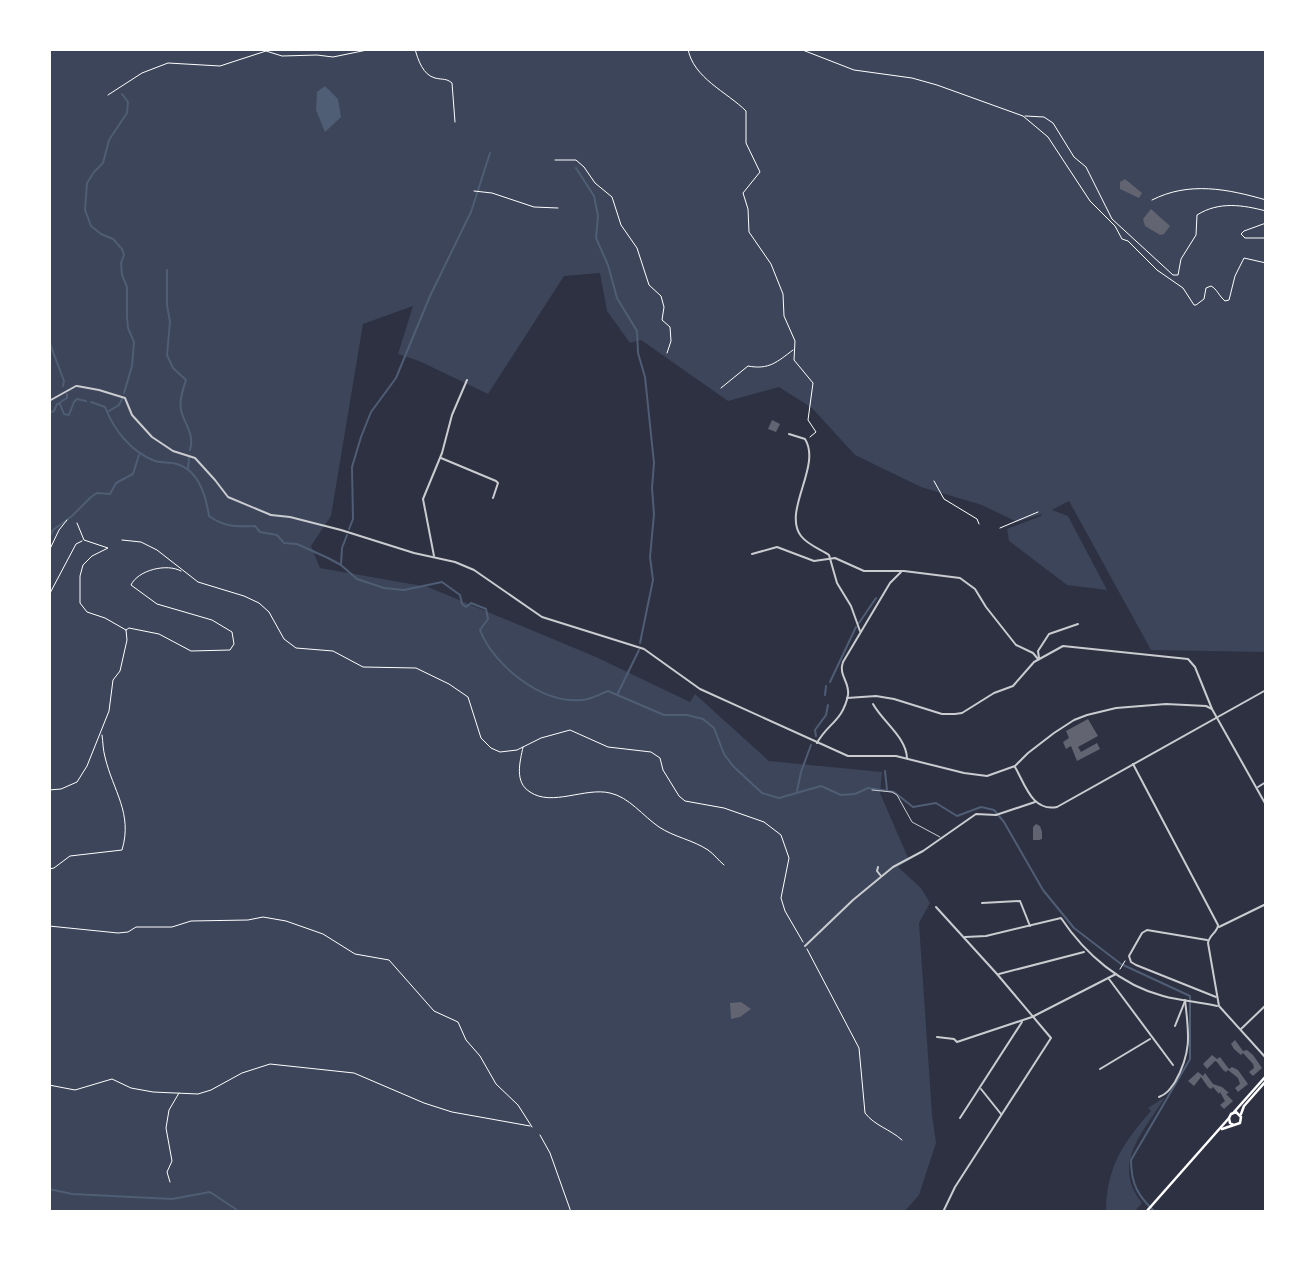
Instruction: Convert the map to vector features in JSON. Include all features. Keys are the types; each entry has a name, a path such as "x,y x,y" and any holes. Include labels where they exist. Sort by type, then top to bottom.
{"main road":[{"path":"1147,1211 1266,1076"},
{"path":"1219,1130 1240,1123 1244,1107 1266,1082"},
{"path":"1234,1112 1241,1117"},
{"path":"1229,1118 1234,1125"}],"street":[{"path":"435,557 422,499 467,380"},
{"path":"49,401 76,386 125,398 132,415 152,437 173,451 195,458 228,497 271,515 290,517 474,570 542,617 644,649 700,689 848,756 896,756 982,776 996,774 1015,766 1038,745 1074,720 1087,715 1116,708 1166,704 1206,706 1212,709"},
{"path":"789,434 807,441 808,461 796,514 798,531 805,541 829,555 837,583 851,606 860,631"},
{"path":"440,457 496,481 498,483 493,498"},
{"path":"752,555 777,547 814,561 835,558 864,571 939,575 966,581 975,589 1016,645 1039,659"},
{"path":"817,743 840,717 846,698 848,687 841,673 841,666 890,583 902,572"},
{"path":"1039,659 1038,651 1049,634 1078,624"},
{"path":"846,698 876,696 942,714 962,713 993,692 1013,686 1039,659 1063,646 1188,659 1195,667 1212,709 1266,805"},
{"path":"1015,766 1035,802 1044,807 1057,807 1266,690"},
{"path":"873,704 899,737 906,751 906,758"},
{"path":"1133,764 1219,928"},
{"path":"1257,787 1266,782"},
{"path":"805,946 893,867 941,839 976,814 996,815 1035,802"},
{"path":"878,867 877,871 882,877"},
{"path":"982,903 1020,901 1030,926"},
{"path":"1266,904 1219,928 1208,940 1219,1006 1266,1058"},
{"path":"936,907 1051,1038 1051,1042 955,1187 943,1212"},
{"path":"964,937 986,936 1061,918 1086,951 1116,973 1155,993 1219,1006"},
{"path":"1208,940 1147,930 1142,933 1129,956 1136,965 1216,997"},
{"path":"998,975 1086,951"},
{"path":"937,1037 954,1039 957,1042 1032,1017 1116,973"},
{"path":"1108,978 1172,1065"},
{"path":"1175,1026 1186,1000"},
{"path":"1159,1097 1170,1089 1187,1059 1186,1000"},
{"path":"1241,1030 1266,1005"},
{"path":"960,1118 1023,1020"},
{"path":"1100,1069 1152,1038"},
{"path":"980,1088 1002,1115"}],"lane":[{"path":"872,790 892,792 912,822 941,839"}],"path":[{"path":"108,95 142,73 168,62 220,66 266,51 282,55 333,57 372,49"},
{"path":"415,49 425,71 431,76 448,79 452,83 455,122"},
{"path":"688,49 692,64 708,81 746,111 746,143 760,172 743,193 748,209 747,223 752,239 760,246 776,274 783,294 784,316 795,341 794,360 808,375 814,387 809,396 808,419 816,434 807,441"},
{"path":"800,49 854,70 912,78 1023,116 1041,116 1048,119 1074,157 1086,167 1112,219 1173,275 1178,275 1181,260 1196,235 1197,215 1230,205 1266,211"},
{"path":"1023,116 1048,137 1090,201 1115,226 1122,239 1128,241 1157,270 1183,288 1194,305 1204,299 1206,288 1210,286 1216,288 1225,301 1229,300 1235,276 1244,258 1266,263"},
{"path":"555,160 576,160 595,183 612,197 621,225 637,248 649,285 661,296 664,307 662,320 670,327 671,341 667,353"},
{"path":"1152,200 1181,190 1199,188 1229,189 1266,200"},
{"path":"474,191 492,193 534,207 558,208"},
{"path":"1266,223 1241,234 1245,238 1266,239"},
{"path":"721,388 748,366 761,369 795,348"},
{"path":"934,481 944,499 977,519 979,524"},
{"path":"1000,528 1038,512"},
{"path":"49,551 66,520"},
{"path":"77,523 84,540"},
{"path":"49,595 76,544 84,540 108,548 92,556 83,565 80,576 80,603 87,612 126,630 129,628 159,634 191,651 230,650 234,644 232,632 212,620 157,604 131,585 136,577 165,566 175,568 198,582 259,603 269,612 284,639 296,648 333,651 363,667 416,668 449,684 468,697 481,738 491,748 500,752 517,750 541,738 570,730 608,747 651,752 660,758 663,770 678,796 685,801 724,808 776,829 785,840 788,850 782,898 784,909 859,1048 865,1113 870,1120 902,1140"},
{"path":"122,540 149,545 169,557 183,572"},
{"path":"49,790 61,789 77,782 87,766 109,711 113,680 120,671 127,640 126,630"},
{"path":"49,869 70,856 122,850 126,837 124,815 117,786 105,759 102,732"},
{"path":"523,747 520,777 523,786 530,793 541,797 595,790 615,794 659,827 707,849 724,864"},
{"path":"49,926 118,933 128,932 136,927 172,927 191,921 248,920 262,917 323,933 355,954 388,960 434,1011 458,1022 466,1040 480,1056 496,1084 519,1105 532,1126 452,1112 354,1073 323,1072 270,1064 242,1073 198,1094 153,1092 112,1079 75,1090 49,1085"},
{"path":"1116,973 1125,962"},
{"path":"170,1182 167,1172 172,1161 166,1128 169,1110 179,1093"},
{"path":"540,1135 550,1153 570,1212"}],"shaded area":[{"path":"49,49 1266,49 1266,652 1151,650 1069,501 1052,510 1068,516 1107,590 1067,585 1009,541 1007,529 1042,514 1017,522 982,505 921,487 855,455 812,408 779,387 728,401 641,340 630,343 607,311 600,273 564,276 488,394 419,361 398,354 413,306 363,324 331,516 311,546 320,568 428,587 596,657 690,702 695,694 769,761 882,772 880,793 909,860 898,867 921,888 930,903 919,923 936,1143 919,1195 904,1212 49,1212"},
{"path":"325,86 338,99 341,117 325,132 316,110 317,92"},
{"path":"1165,1097 1140,1136 1130,1161 1129,1175 1142,1203 1134,1212 1109,1212 1106,1209 1107,1194 1119,1156 1151,1111 1148,1108"}],"building":[{"path":"1125,179 1142,193 1139,198 1120,189 1120,182"},
{"path":"1151,209 1170,226 1164,234 1160,235 1145,226 1143,219"},
{"path":"772,420 780,424 776,432 768,429"},
{"path":"1088,719 1098,736 1078,747 1081,752 1097,743 1100,749 1077,761 1071,746 1066,749 1063,742 1069,738 1066,731"},
{"path":"1036,824 1040,826 1042,839 1033,840 1033,827"},
{"path":"741,1002 751,1009 740,1017 731,1019 730,1003"},
{"path":"1235,1040 1243,1051 1247,1050 1253,1055 1262,1068 1253,1076 1249,1072 1254,1068 1253,1064 1231,1044"},
{"path":"1212,1055 1217,1059 1220,1057 1229,1069 1232,1067 1238,1070 1248,1084 1238,1092 1235,1088 1240,1084 1238,1078 1228,1070 1223,1070 1215,1061 1207,1069 1203,1064"},
{"path":"1198,1072 1203,1076 1205,1073 1213,1084 1222,1087 1233,1101 1224,1109 1220,1105 1225,1101 1220,1092 1219,1094 1213,1087 1208,1087 1201,1077 1194,1086 1188,1081"}],"waterway":[{"path":"122,94 128,102 127,113 109,140 103,163 87,183 85,210 91,226 113,239 124,255 121,263 127,287 128,328 134,342 132,366 124,393"},
{"path":"349,529 353,519 352,467 361,437 371,412 396,378 430,296 471,212 490,153"},
{"path":"576,168 594,196 598,216 596,238 608,265 617,298 637,331 638,353 645,377 654,463 654,514 650,557 653,580 640,643"},
{"path":"167,270 170,322 167,355 173,368 186,380 181,406 190,434 190,450"},
{"path":"49,341 64,381 63,386"},
{"path":"59,403 67,398 67,394"},
{"path":"49,413 60,404 64,414 69,415 77,399 86,401"},
{"path":"109,411 119,405 122,399"},
{"path":"91,402 105,407 118,432 138,452 155,461 177,464 190,472 200,485 209,516 215,520 231,526 255,526 260,532 277,535 284,543 297,544 328,558 357,579 384,588 404,590 442,582 460,595 462,604 466,607 471,603 486,609 488,619 480,630 496,657 521,680 551,696 567,700 585,700 608,691 664,715 687,715 703,719 714,728 724,754 733,766 762,793 779,798 821,786 841,795 855,794 868,788 894,792 913,807 936,803 957,816 981,807 994,810 1004,822 1043,890 1074,928 1121,964 1190,996 1190,1059 1131,1160 1132,1176 1137,1189 1155,1212"},
{"path":"49,538 53,530 91,497 97,493 110,494 116,483 133,474 139,455"},
{"path":"188,469 189,458"},
{"path":"341,565 342,548 347,535"},
{"path":"859,623 876,598"},
{"path":"830,682 856,627"},
{"path":"617,695 639,650"},
{"path":"825,695 826,686"},
{"path":"816,736 815,730 826,715 828,705"},
{"path":"797,791 811,745"},
{"path":"885,771 887,790"},
{"path":"49,1189 72,1194 172,1199 210,1192 240,1212"}]}
